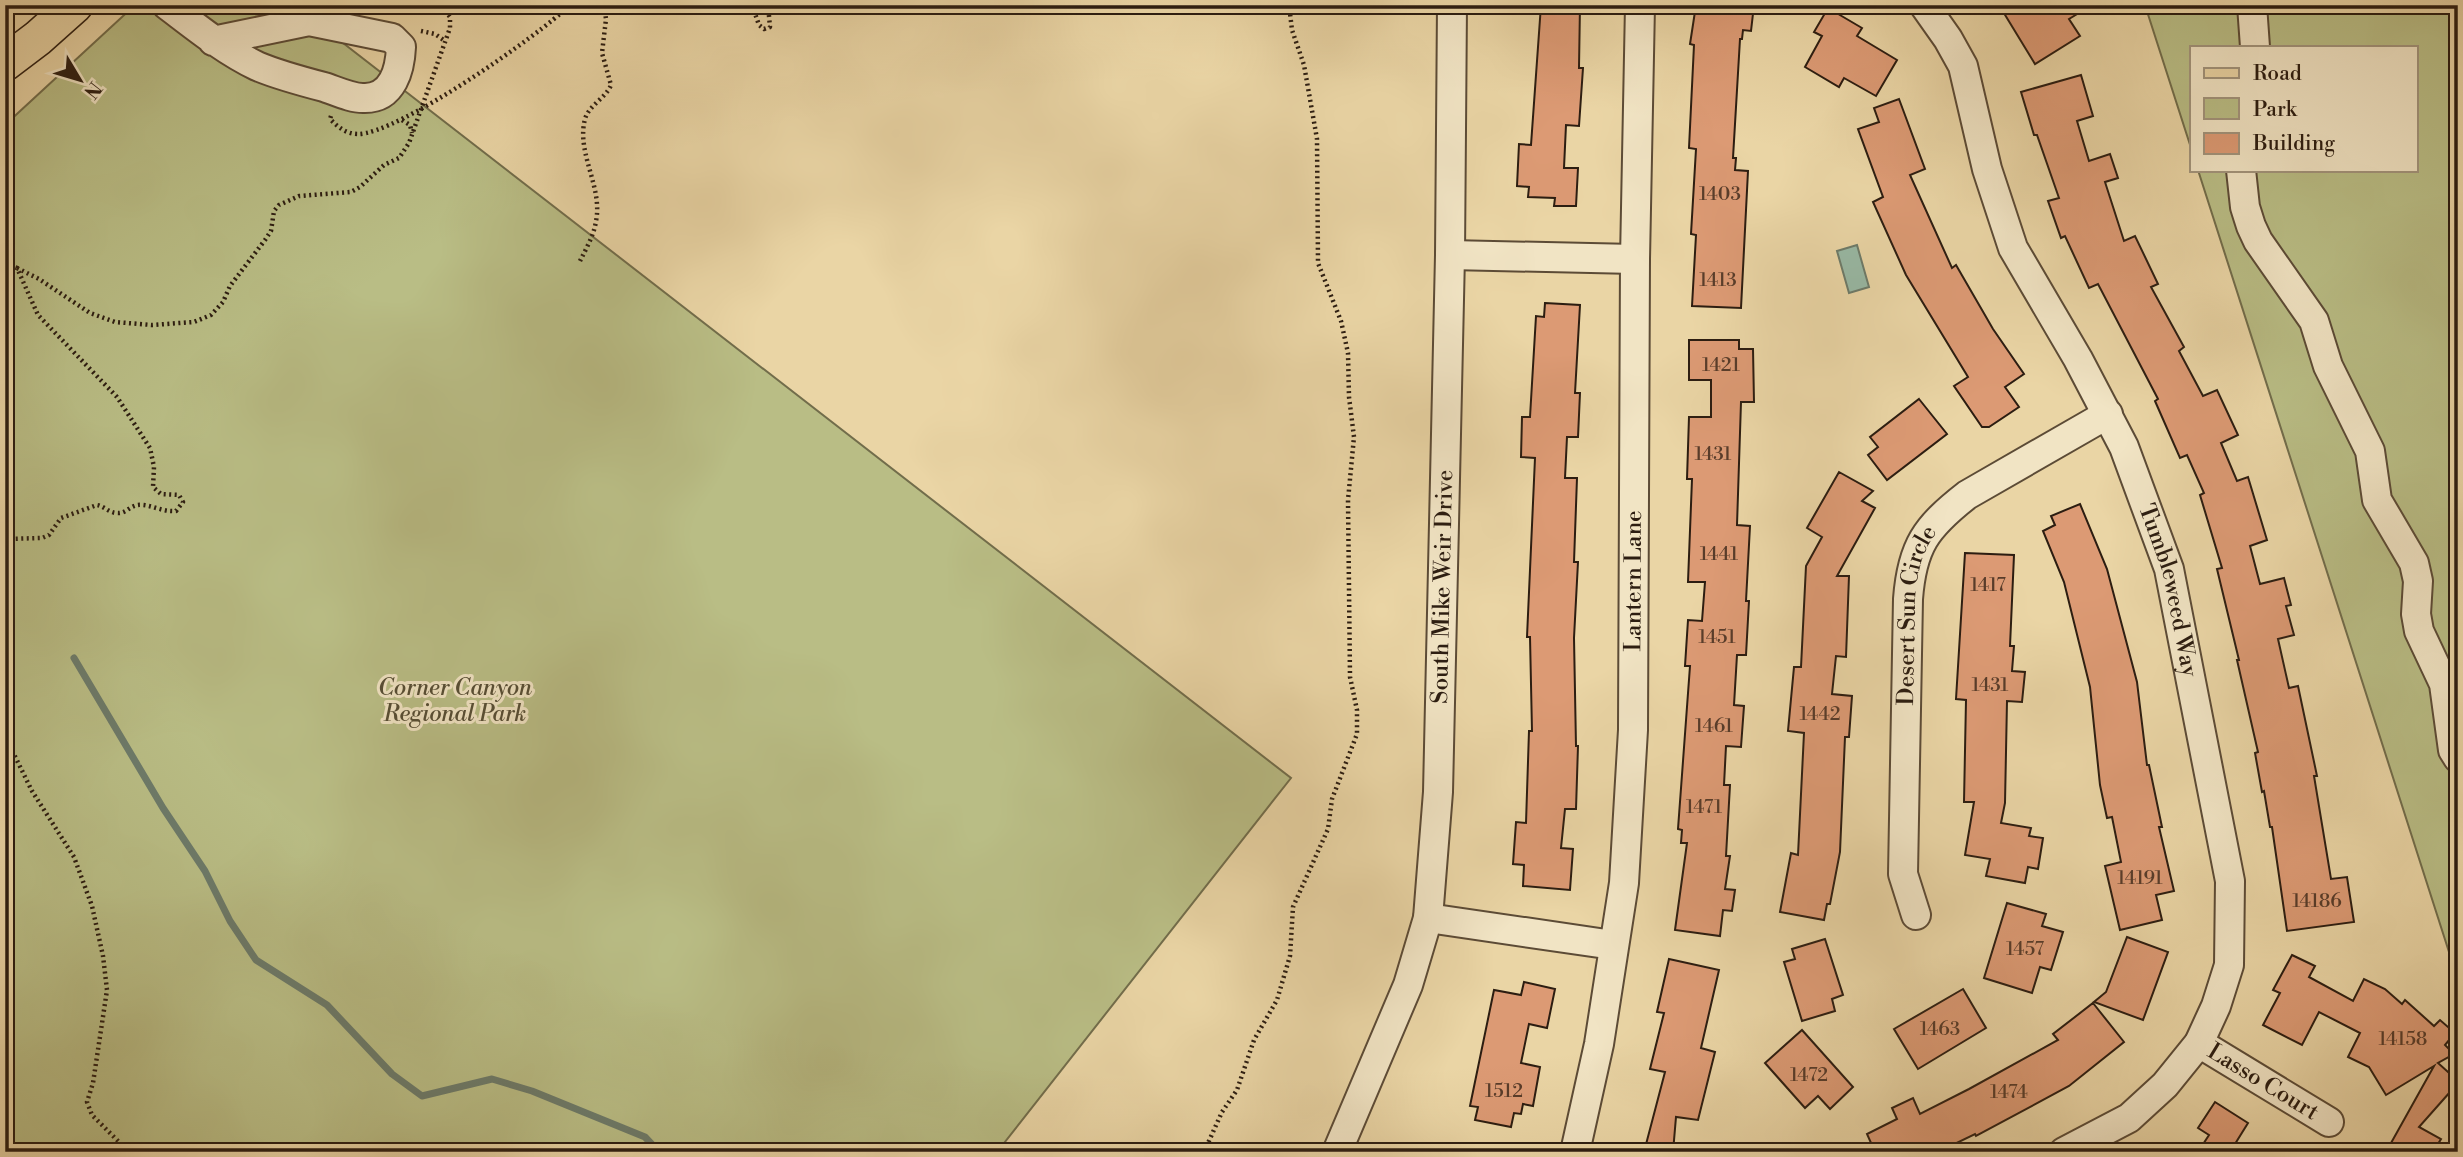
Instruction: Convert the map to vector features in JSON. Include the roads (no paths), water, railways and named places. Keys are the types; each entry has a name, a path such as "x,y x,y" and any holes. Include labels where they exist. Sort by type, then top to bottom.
{"main road":[{"path":"5,63 75,5"}],"street":[{"path":"167,5 214,41 257,66 365,98 384,93 395,78 400,64 401,47 392,38 309,21 214,41"},
{"name":"South Mike Weir Drive","path":"1337,1152 1408,985 1428,918 1437,792 1450,255 1452,5"},
{"name":"Lantern Lane","path":"1575,1152 1599,1044 1613,944 1625,883 1633,730 1635,259 1640,5"},
{"name":"Tumbleweed Way","path":"1924,5 1948,38 1963,66 1987,169 2013,248 2108,414 2124,447 2169,569 2230,881 2229,965 2216,1006 2199,1043 2165,1085 2129,1118 2064,1152"},
{"path":"2252,5 2255,46"},
{"path":"2241,172 2245,207 2251,226 2258,241 2314,321 2328,366 2370,451 2376,500 2414,563 2419,631 2444,684 2453,750 2458,758"},
{"path":"1450,255 1635,259"},
{"name":"Desert Sun Circle","path":"1916,915 1903,874 1908,599 1910,571 1918,548 1931,528 1967,495 2108,414"},
{"path":"1428,918 1613,944"},
{"name":"Lasso Court","path":"2199,1043 2329,1122"}],"waterway":[{"path":"74,658 163,808 205,871 230,921 256,960 327,1005 392,1074 422,1096 492,1079 532,1091 645,1137 659,1152"}],"park label":[{"name":"Corner Canyon Regional Park","path":"455,701"}]}
